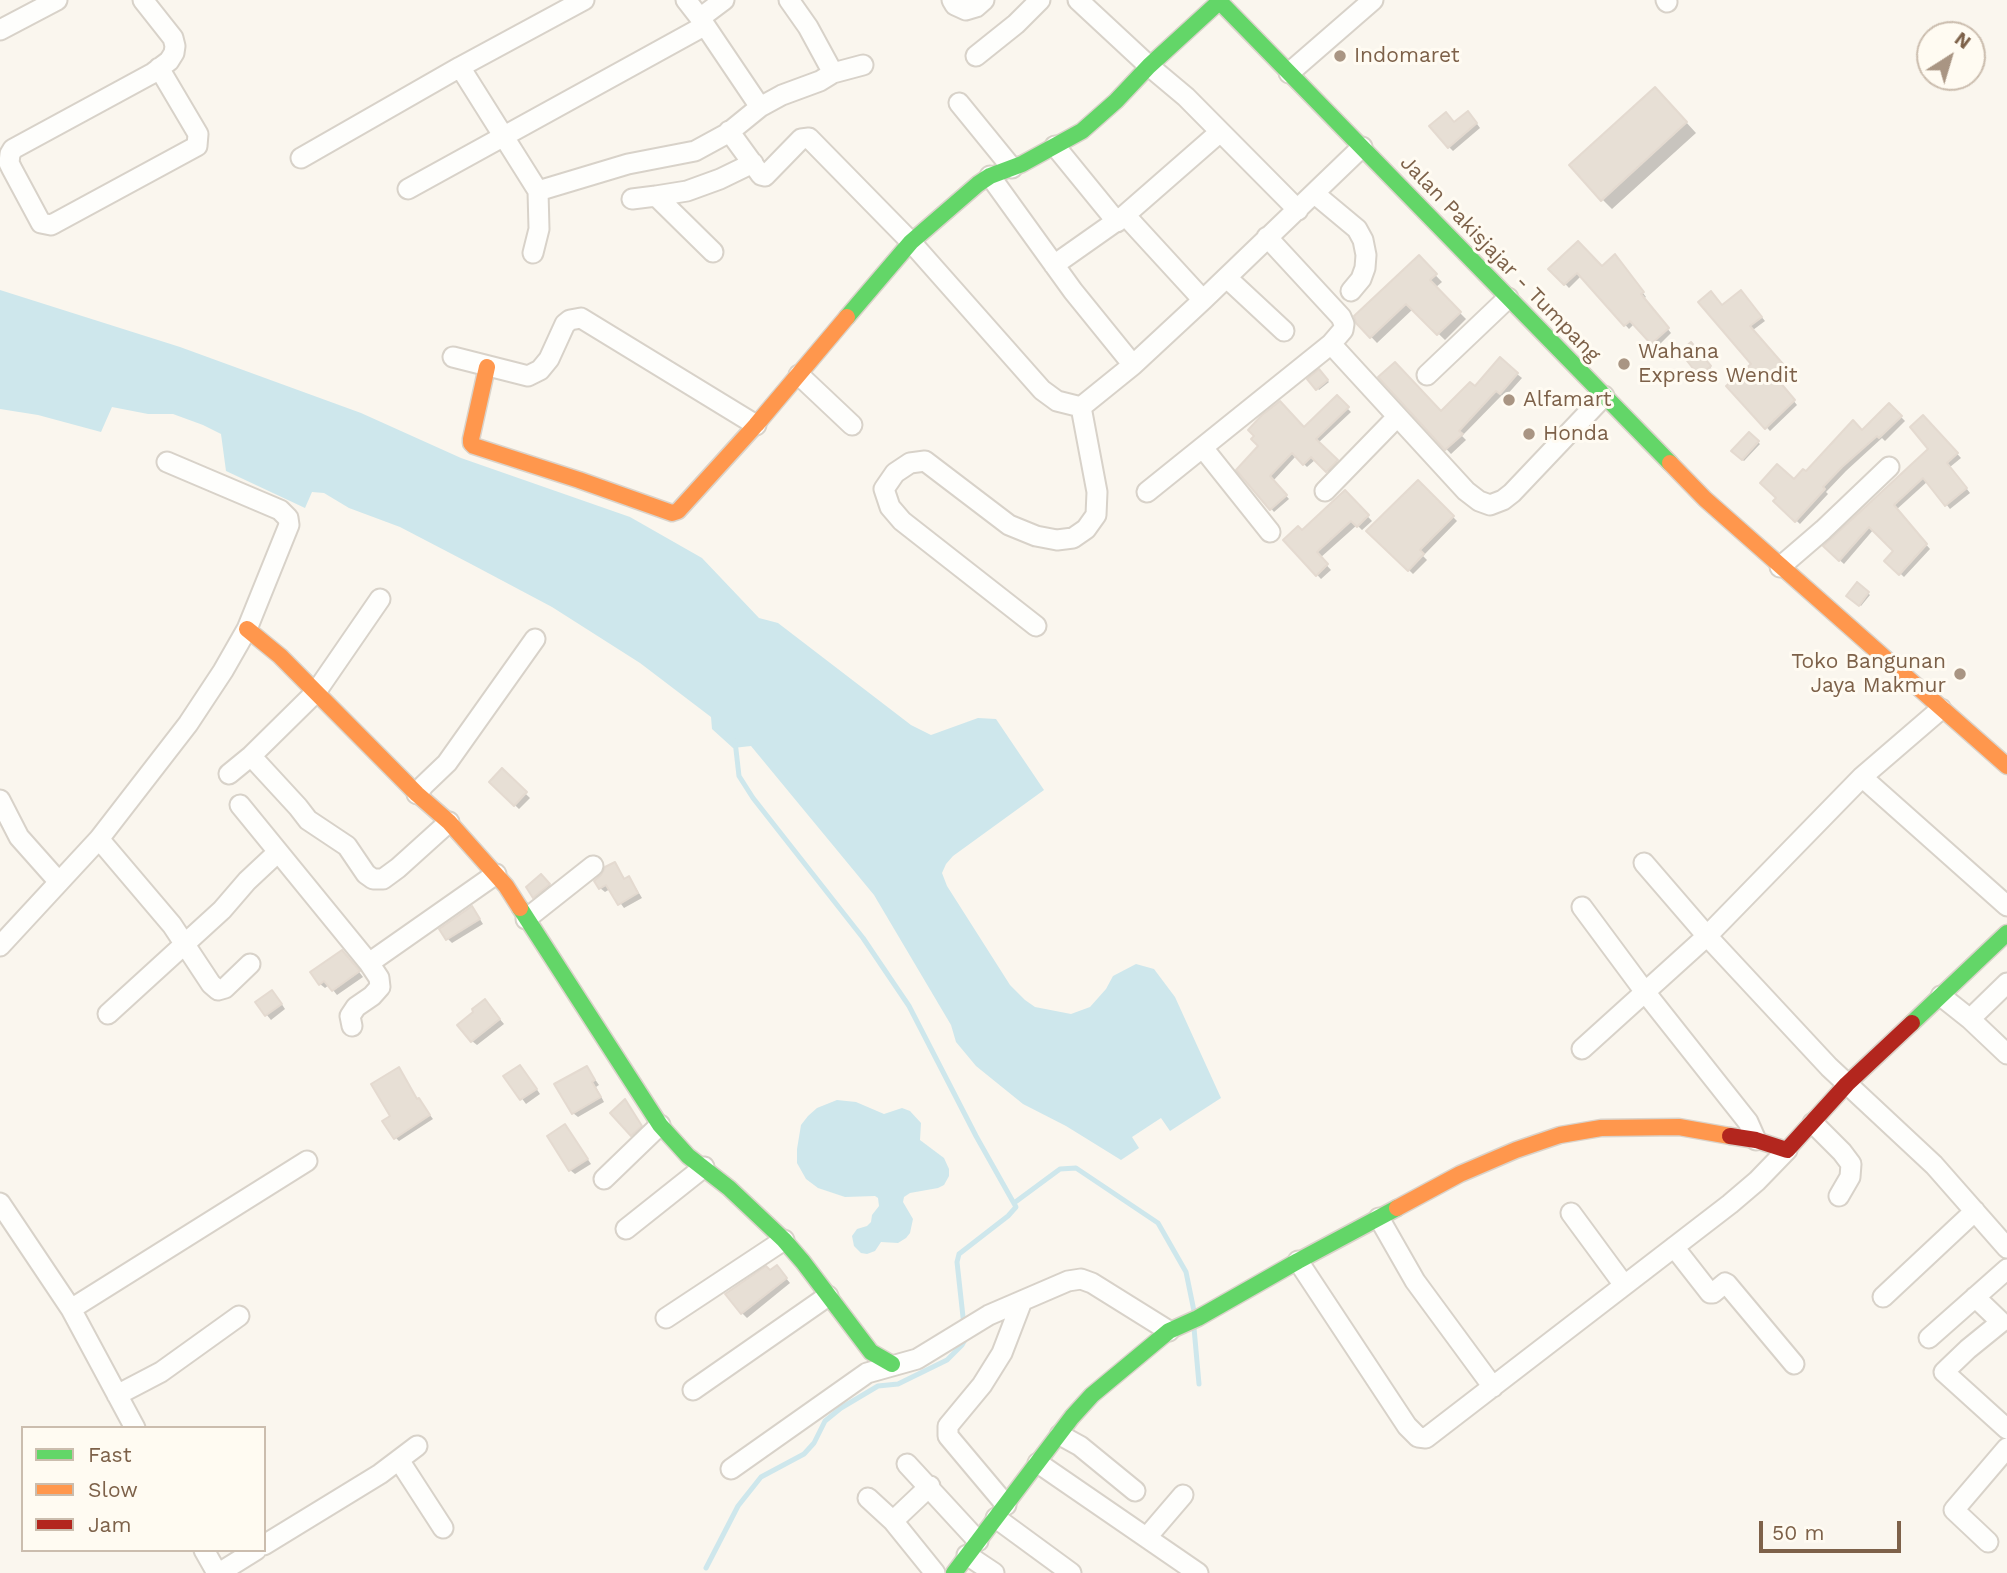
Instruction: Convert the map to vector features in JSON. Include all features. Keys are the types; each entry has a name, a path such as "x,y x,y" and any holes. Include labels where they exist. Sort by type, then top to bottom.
{"street":[{"path":"0,30 57,0"},
{"path":"143,0 173,38 174,53 169,61 13,149 9,163 41,223 55,223 197,146 198,134 159,68"},
{"path":"301,158 584,0"},
{"path":"686,0 760,107"},
{"path":"408,189 702,22 724,0"},
{"path":"789,0 808,27 833,73"},
{"path":"952,0 955,5 966,10 976,7 984,0"},
{"path":"976,55 1016,24 1041,0"},
{"path":"1078,0 1186,97 1298,210"},
{"path":"1289,73 1373,0"},
{"path":"487,367 471,439 474,446 672,513 684,507 911,242 990,176 1012,168 1082,131 1219,1"},
{"name":"Jalan Pakisjajar - Tumpang","path":"1219,1 1705,499 2007,766"},
{"path":"538,191 628,164 695,152 713,143 760,107 782,94 820,81 833,73 863,65"},
{"path":"460,67 538,191 539,229 533,253"},
{"path":"959,103 1012,168"},
{"path":"729,131 765,176 801,139 808,138 911,242 1042,390 1057,401 1081,407"},
{"path":"1054,265 1121,218 1220,132"},
{"path":"1055,146 1121,218 1203,300"},
{"path":"1081,407 1133,365 1362,147"},
{"path":"632,199 687,191 753,163"},
{"path":"990,176 1073,291 1133,365"},
{"path":"1315,194 1357,229 1363,240 1365,268 1361,279 1351,291"},
{"path":"656,196 713,251"},
{"path":"1147,492 1331,344 1343,330 1341,317 1267,237"},
{"path":"1227,278 1284,331"},
{"path":"1427,375 1508,298"},
{"path":"453,357 528,376 540,370 549,359 565,324 581,318 756,425"},
{"path":"1331,344 1466,491 1490,505 1512,493 1604,396"},
{"path":"799,375 852,425"},
{"path":"1035,626 902,521 890,507 884,489 895,473 909,463 925,461 1009,525 1036,536 1057,540 1073,538 1086,529 1096,515 1097,492 1081,407"},
{"path":"1325,491 1397,417"},
{"path":"1203,448 1269,531"},
{"path":"0,946 99,839 188,723 247,629 289,525 288,518 280,510 167,462"},
{"path":"1780,567 1889,467"},
{"path":"229,774 251,757 316,691 380,600"},
{"path":"247,629 280,656 417,793 449,821 496,874 660,1125 688,1156 729,1188 784,1240 872,1352 892,1364"},
{"path":"417,793 447,763 535,639"},
{"path":"1582,1049 1707,936 1863,777 1941,709"},
{"path":"251,757 308,820 347,846 366,874 373,879 383,879 398,868 449,821"},
{"path":"1863,777 2007,906"},
{"path":"0,800 19,837 60,882"},
{"path":"240,804 379,978 380,987 356,1007 350,1016 352,1026"},
{"path":"99,839 172,926 211,984 218,989 225,988 250,964"},
{"path":"108,1014 222,910 247,881 278,852"},
{"path":"1644,863 1707,936 1847,1084 1934,1165 2007,1248"},
{"path":"526,919 593,866"},
{"path":"369,963 496,874"},
{"path":"1582,907 1748,1122 1756,1140"},
{"path":"1298,1261 1408,1426 1418,1437 1426,1438 1748,1189 1847,1084 2007,933"},
{"path":"1970,1019 2007,983"},
{"path":"1941,996 2007,1054"},
{"path":"1812,1123 1851,1164 1850,1177 1839,1196"},
{"path":"604,1180 660,1125"},
{"path":"954,1573 1072,1417 1092,1395 1169,1331 1194,1320 1460,1174 1559,1135 1601,1128 1679,1127 1756,1140 1787,1150"},
{"path":"71,1309 307,1161"},
{"path":"626,1229 704,1167"},
{"path":"0,1203 71,1309 134,1426"},
{"path":"1883,1297 1975,1211"},
{"path":"1571,1213 1624,1285"},
{"path":"1379,1218 1415,1281 1493,1387"},
{"path":"666,1318 784,1240"},
{"path":"1674,1247 1710,1293 1727,1284 1794,1364"},
{"path":"1929,1338 2007,1269"},
{"path":"731,1469 867,1373 917,1359 1009,1305 1068,1281 1081,1279 1092,1283 1169,1331"},
{"path":"693,1390 828,1296"},
{"path":"1975,1297 2000,1324 1944,1372 2007,1429"},
{"path":"1022,1301 1002,1353 982,1385 948,1426 948,1436 1001,1511 1071,1573"},
{"path":"117,1395 161,1372 239,1316"},
{"path":"1060,1435 1080,1446 1135,1491"},
{"path":"266,1544 380,1474 416,1446"},
{"path":"1989,1542 1954,1510 2007,1448"},
{"path":"398,1460 443,1528"},
{"path":"1038,1463 1198,1573"},
{"path":"907,1464 930,1486 993,1573"},
{"path":"892,1521 930,1486"},
{"path":"1147,1537 1183,1496"},
{"path":"868,1498 892,1521 936,1573"},
{"path":"205,1552 218,1573 253,1552"}],"water":[{"path":"0,290 180,347 361,413 461,458 630,517 702,558 759,618 778,623 911,725 931,735 978,718 996,719 1044,790 953,856 942,873 947,886 1010,985 1035,1007 1071,1014 1090,1007 1106,989 1113,976 1136,964 1154,969 1175,997 1221,1098 1170,1131 1161,1118 1132,1137 1139,1148 1121,1160 1066,1126 1023,1104 976,1066 956,1042 951,1025 874,895 751,746 733,748 712,729 711,717 640,663 552,607 471,564 400,527 349,508 324,493 312,492 305,508 226,471 221,434 203,425 173,414 148,414 112,407 101,432 38,415 0,409"},
{"path":"837,1100 856,1102 884,1114 902,1108 910,1111 921,1123 920,1140 944,1158 949,1169 944,1185 910,1193 904,1197 903,1202 913,1219 906,1238 898,1243 881,1242 875,1251 867,1254 861,1253 854,1246 852,1236 857,1229 871,1222 872,1215 879,1206 878,1198 845,1197 818,1188 806,1179 797,1163 801,1125 817,1108"}],"building":[{"path":"1655,87 1687,122 1601,201 1569,165"},
{"path":"1468,111 1477,123 1448,148 1429,126 1446,112 1454,122"},
{"path":"1578,241 1602,266 1615,254 1644,292 1641,294 1669,328 1651,344 1630,321 1624,326 1577,273 1564,285 1548,269"},
{"path":"1419,255 1437,274 1430,280 1461,312 1437,335 1406,304 1370,338 1356,323 1354,316"},
{"path":"1741,290 1762,317 1750,326 1783,364 1773,374 1795,400 1765,429 1726,386 1751,364 1698,302 1711,291 1722,305"},
{"path":"1691,342 1711,366 1699,376 1680,352"},
{"path":"1500,357 1518,373 1500,394 1496,391 1459,431 1463,434 1445,450 1378,377 1395,362 1441,411 1470,382 1475,386"},
{"path":"1319,369 1328,380 1316,390 1307,379"},
{"path":"1337,395 1349,407 1316,439 1338,460 1326,472 1311,457 1303,465 1292,453 1270,476 1287,495 1270,510 1236,470 1258,446 1251,439 1254,436 1248,430 1280,401 1304,427"},
{"path":"1889,403 1902,416 1842,467 1795,522 1773,501 1776,498 1760,483 1777,464 1794,479 1803,469 1806,471 1853,420 1862,430"},
{"path":"1923,415 1958,453 1947,463 1967,488 1945,506 1923,478 1894,505 1927,544 1899,575 1884,561 1893,551 1869,527 1839,561 1823,546 1928,449 1910,427"},
{"path":"1749,432 1759,441 1742,460 1731,451"},
{"path":"1418,480 1454,516 1420,550 1424,554 1408,571 1366,531"},
{"path":"1345,490 1369,515 1357,527 1351,521 1317,552 1328,564 1316,576 1283,540 1298,526 1302,530"},
{"path":"1857,582 1869,592 1859,606 1846,596"},
{"path":"502,768 527,792 514,806 489,782"},
{"path":"615,862 624,879 629,876 638,893 618,905 606,885 599,889 594,881 605,867"},
{"path":"541,874 550,884 533,898 526,887"},
{"path":"472,906 480,919 446,940 439,929"},
{"path":"342,950 360,971 332,991 324,981 319,985 310,972"},
{"path":"272,990 282,1004 265,1016 255,1002"},
{"path":"485,999 500,1019 471,1042 457,1025"},
{"path":"520,1065 537,1089 520,1100 503,1076"},
{"path":"587,1066 601,1097 572,1114 554,1084"},
{"path":"399,1067 417,1099 419,1098 430,1115 394,1139 382,1121 390,1116 371,1084"},
{"path":"625,1099 642,1126 631,1136 610,1113"},
{"path":"565,1124 588,1159 569,1171 547,1136"},
{"path":"777,1265 787,1278 741,1314 725,1294 766,1266 770,1270"}],"waterway":[{"path":"735,741 739,776 753,798 863,938 909,1006 1016,1207 959,1254 957,1262 964,1326"},
{"path":"1014,1203 1060,1169 1076,1168 1158,1223 1186,1272 1194,1311"},
{"path":"1194,1328 1199,1384"},
{"path":"706,1568 738,1506 761,1477 804,1454 814,1443 825,1421 841,1408 878,1386 898,1384 947,1360 962,1345 964,1336"}],"traffic: fast":[{"path":"1218,0 1670,463"},
{"path":"847,317 911,242 978,184 990,176 1022,164 1082,131 1220,1"},
{"path":"520,908 660,1125 688,1156 729,1188 784,1240 871,1352 892,1364"},
{"path":"1912,1023 2007,933"},
{"path":"954,1573 1072,1417 1092,1395 1169,1331 1198,1318 1397,1208"}],"traffic: slow":[{"path":"487,367 471,439 474,446 672,513 678,511 756,425 847,317"},
{"path":"1670,463 1705,499 2007,766"},
{"path":"247,629 280,656 417,794 449,822 506,886 520,908"},
{"path":"1397,1208 1460,1174 1560,1135 1601,1128 1679,1127 1730,1136"}],"traffic: jam":[{"path":"1730,1136 1756,1140 1787,1150 1847,1084 1912,1023"}],"place":[{"name":"Indomaret","path":"1340,56"},
{"name":"Wahana Express Wendit","path":"1624,364"},
{"name":"Alfamart","path":"1509,400"},
{"name":"Honda","path":"1529,434"},
{"name":"Toko Bangunan Jaya Makmur","path":"1960,674"}]}
